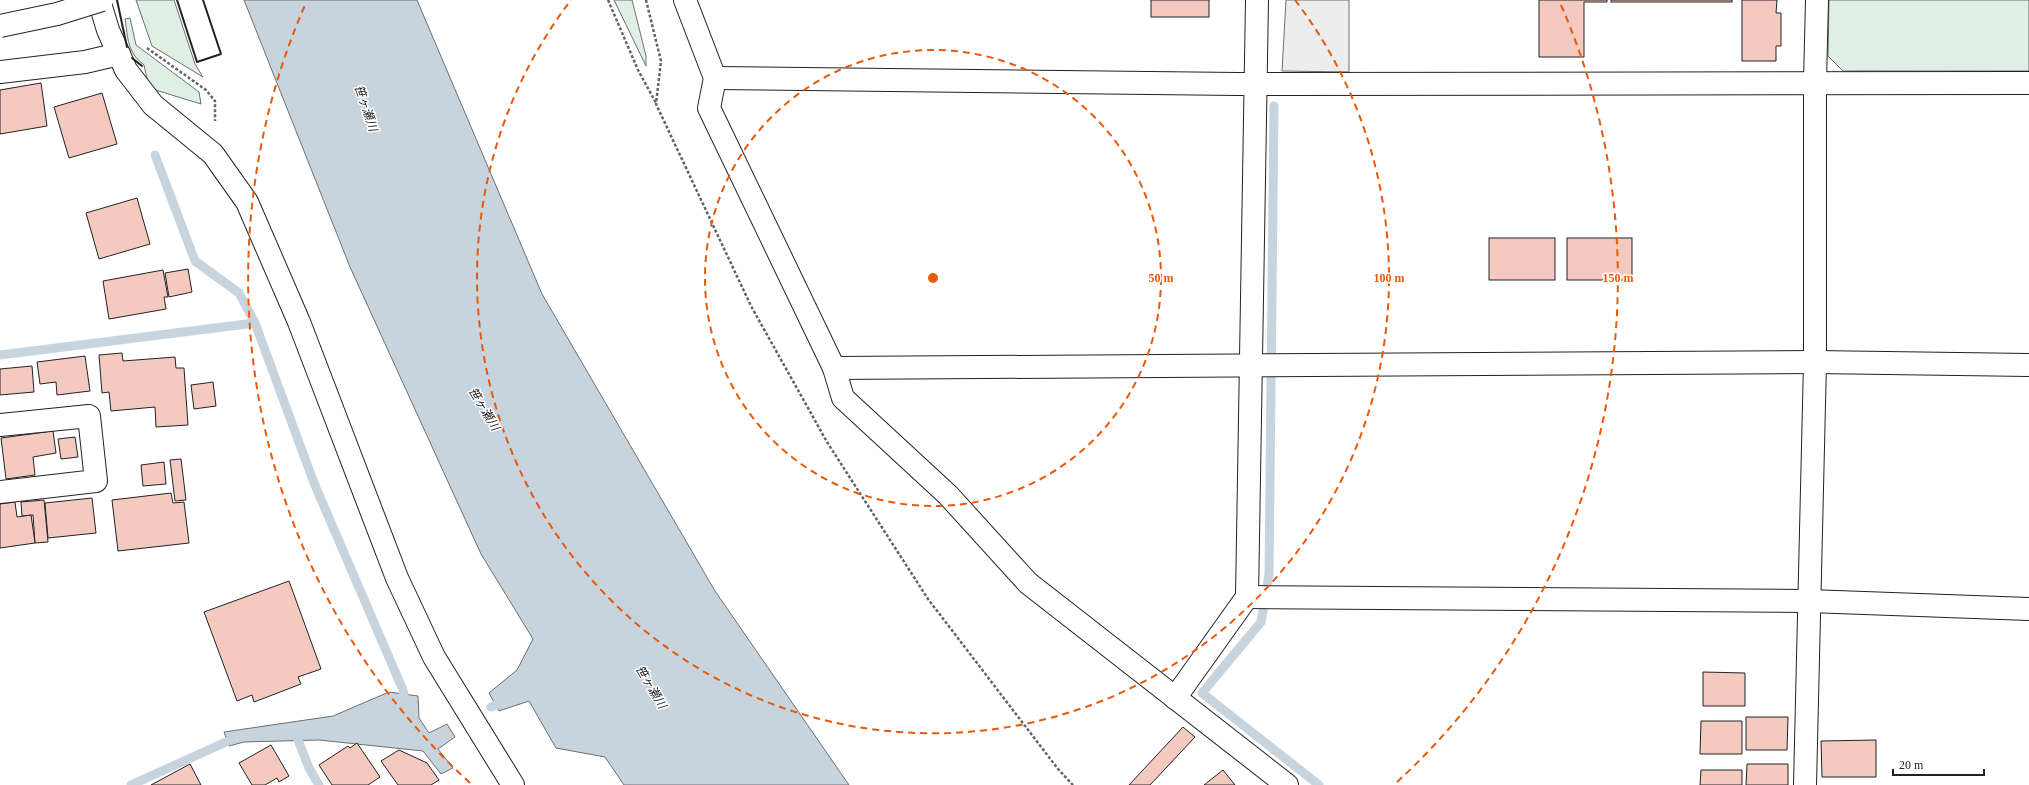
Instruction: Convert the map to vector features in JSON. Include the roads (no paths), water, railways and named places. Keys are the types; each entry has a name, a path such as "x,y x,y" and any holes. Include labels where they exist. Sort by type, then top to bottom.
{"street":[{"path":"99,0 108,30 126,70 153,105 213,154 250,209 299,322 397,578 434,657 513,785"},
{"path":"0,26 57,14 102,0"},
{"path":"685,0 715,78 708,108 834,368 843,398 948,495 1028,583 1287,785"},
{"path":"1175,698 1260,597 1263,365 1255,84 1257,0"},
{"path":"1805,785 1815,362 1815,82 1817,0"},
{"path":"0,72 85,62 119,54"},
{"path":"715,78 1255,84 1815,82 2029,83"},
{"path":"834,368 1815,362 2029,365"},
{"path":"0,425 89,416 96,481 0,492"},
{"path":"1260,597 1809,601 2029,609"}],"water":[{"name":"笹ヶ瀬川","path":"244,0 417,0 542,294 715,591 849,785 624,785 605,757 556,748 529,701 499,711 489,693 517,670 533,639 481,554 350,267"},
{"path":"389,692 418,696 419,718 429,733 447,724 455,737 438,749 453,768 441,774 423,751 319,740 244,742 229,746 224,732 333,716"}],"waterway":[{"path":"1274,106 1269,574 1261,622 1202,693 1319,785"},
{"path":"155,155 195,261 239,293 255,323"},
{"path":"0,355 255,323 314,483 403,690 406,705"},
{"path":"491,707 506,700"},
{"path":"295,732 309,768 319,785"},
{"path":"131,785 237,737"}]}
